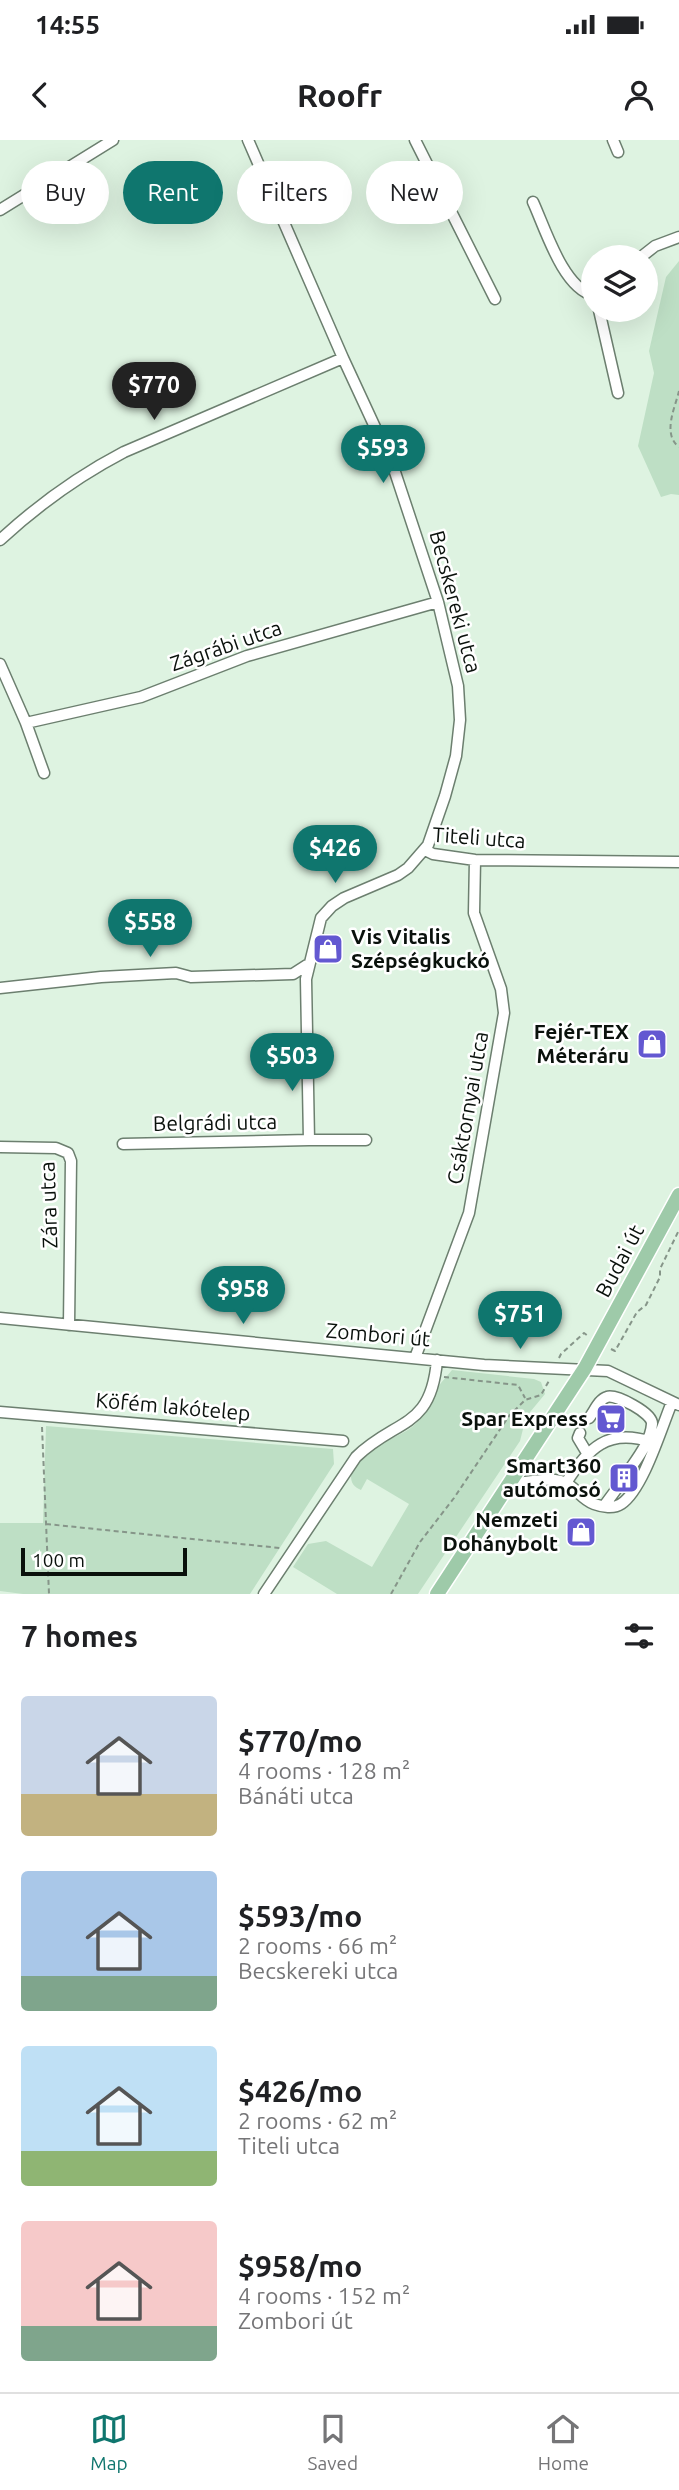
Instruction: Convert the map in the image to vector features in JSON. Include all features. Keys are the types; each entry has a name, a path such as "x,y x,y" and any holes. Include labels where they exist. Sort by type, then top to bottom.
{"main road":[{"name":"Budai út","path":"437,1594 585,1368 679,1195"}],"street":[{"path":"0,211 113,140"},
{"name":"Becskereki utca","path":"248,140 393,466 438,602 458,686 460,720 456,756 449,784 425,850"},
{"path":"415,140 495,299"},
{"path":"613,140 618,152"},
{"path":"533,202 562,266 581,289"},
{"path":"658,245 679,237"},
{"path":"602,322 618,393"},
{"path":"0,540 44,502 93,468 124,452 343,358"},
{"name":"Zágrábi utca","path":"26,723 128,701 247,656 438,602"},
{"path":"0,664 44,773"},
{"name":"Titeli utca","path":"307,965 321,918 332,906 398,875 425,850 433,854 475,860 679,862"},
{"name":"Csáktornyai utca","path":"415,1358 468,1213 504,1013 501,989 474,913 475,860"},
{"path":"0,988 101,977 176,973 191,977 293,974 307,965"},
{"path":"307,965 309,1140"},
{"name":"Belgrádi utca","path":"123,1144 366,1140"},
{"name":"Zára utca","path":"0,1147 56,1148 68,1153 71,1161 69,1325"},
{"name":"Zombori út","path":"0,1318 438,1360 585,1368 608,1371 675,1403"},
{"path":"264,1594 356,1457 368,1446 415,1417 434,1389 438,1360"},
{"path":"509,1484 555,1481 566,1483 582,1498 596,1505 621,1504 633,1491 651,1442 651,1418 614,1397 601,1400 589,1418"},
{"path":"630,1469 651,1442 675,1403"},
{"name":"Köfém lakótelep","path":"0,1412 343,1441"},
{"path":"580,1433 578,1438 587,1453"},
{"path":"566,1483 587,1453 608,1439 625,1436 651,1442"},
{"path":"604,1506 618,1487"}],"path":[{"path":"679,391 670,427 671,436 679,447"},
{"path":"391,1594 420,1542 454,1498 509,1416 525,1400 541,1395 555,1368"},
{"path":"436,1376 518,1385 525,1400"},
{"path":"41,1415 49,1594"},
{"path":"46,1524 295,1549"}],"green space":[{"path":"679,261 679,495 661,497 638,446 654,373 649,351 656,322 658,322 666,277"},
{"path":"452,1370 534,1379 541,1382 545,1394 526,1417 520,1441 418,1594 337,1594 293,1567 308,1544 326,1541 372,1567 409,1504 367,1479 361,1490 356,1487 351,1478 353,1468 369,1449 413,1426"},
{"path":"46,1426 333,1449 334,1464 250,1594 23,1594 0,1591 0,1523 43,1523"}],"tunnel":[{"path":"618,1487 630,1469"}],"place":[{"name":"Vis Vitalis Szépségkuckó","path":"328,949"},
{"name":"Fejér-TEX Méteráru","path":"652,1044"},
{"name":"Spar Express","path":"611,1419"},
{"name":"Smart360 autómosó","path":"624,1478"},
{"name":"Nemzeti Dohánybolt","path":"581,1532"}]}
